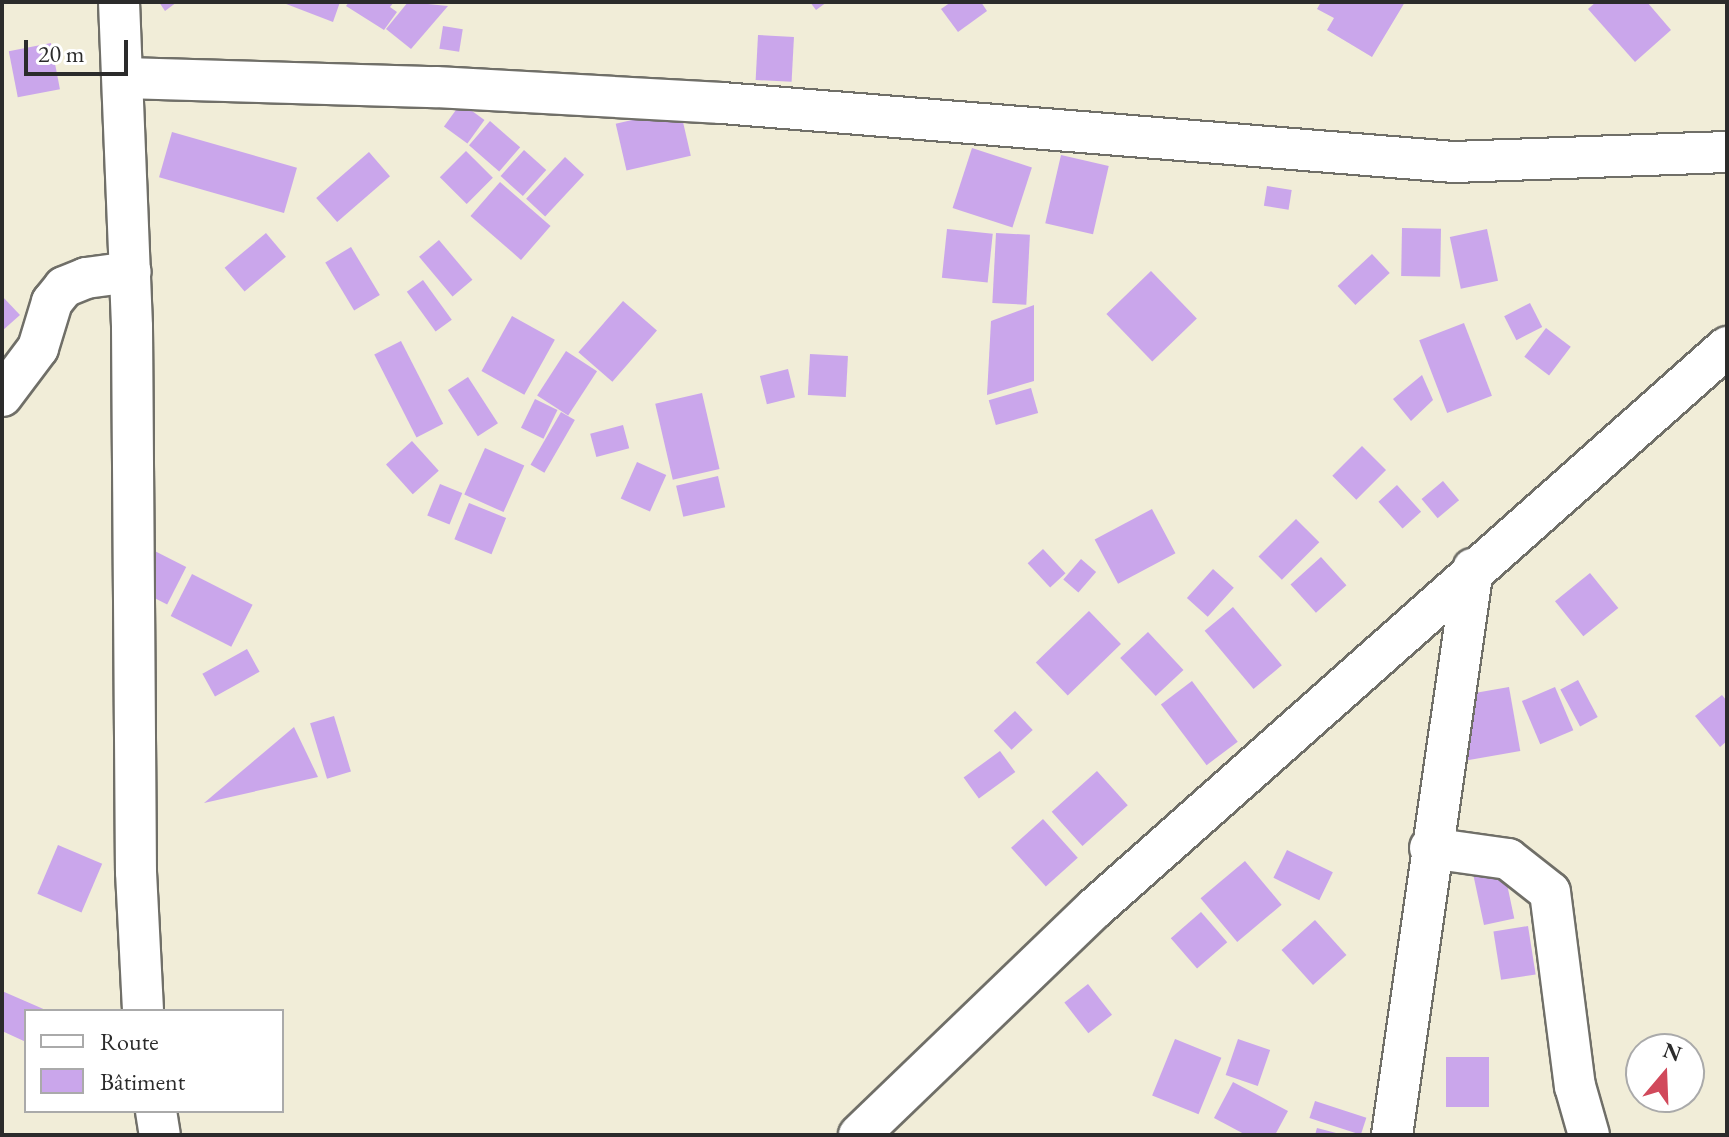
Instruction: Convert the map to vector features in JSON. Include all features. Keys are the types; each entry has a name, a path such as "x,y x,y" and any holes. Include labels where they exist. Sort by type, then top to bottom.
{"street":[{"path":"119,2 125,78 131,272 136,872 143,1009"},
{"path":"125,78 436,87 722,103 1454,162 1727,152"},
{"path":"2,396 38,348 52,302 64,287 86,278 131,272"},
{"path":"859,1135 1095,908 1473,569 1727,347"},
{"path":"1392,1135 1430,848 1473,569"},
{"path":"1430,848 1508,859 1550,892 1575,1086 1589,1135"},
{"path":"156,1113 160,1135"}],"building":[{"path":"159,2 177,2 165,11"},
{"path":"281,2 340,2 333,22"},
{"path":"349,2 394,2 390,7 397,12 384,30 346,6"},
{"path":"408,2 448,6 411,49 386,29"},
{"path":"810,2 827,2 816,10"},
{"path":"951,2 981,2 987,11 958,32 941,9"},
{"path":"1321,2 1405,2 1372,57 1327,30 1334,18 1317,9"},
{"path":"1596,2 1647,2 1671,30 1635,62 1588,9"},
{"path":"443,26 463,29 459,52 439,49"},
{"path":"758,35 794,37 792,82 756,80"},
{"path":"51,43 60,89 18,97 9,51"},
{"path":"461,103 484,120 467,144 444,126"},
{"path":"680,109 691,156 626,171 616,124"},
{"path":"490,121 520,147 499,171 469,145"},
{"path":"172,132 297,168 284,213 159,177"},
{"path":"972,148 1032,167 1012,227 953,208"},
{"path":"524,150 546,170 523,196 501,176"},
{"path":"466,151 493,178 467,204 440,177"},
{"path":"369,152 390,176 337,222 316,198"},
{"path":"1061,155 1109,166 1093,234 1045,223"},
{"path":"565,157 584,175 545,216 526,199"},
{"path":"500,182 551,226 521,260 470,216"},
{"path":"1267,186 1292,190 1289,210 1264,206"},
{"path":"1402,228 1441,229 1440,277 1401,276"},
{"path":"947,229 993,234 988,283 942,278"},
{"path":"1487,229 1498,281 1461,289 1450,237"},
{"path":"266,233 286,257 245,291 225,268"},
{"path":"996,233 1030,235 1026,305 992,303"},
{"path":"439,240 472,280 453,297 419,257"},
{"path":"351,247 380,295 354,310 325,262"},
{"path":"1372,254 1390,273 1355,305 1338,286"},
{"path":"1151,271 1197,318 1152,362 1106,314"},
{"path":"423,280 452,320 436,331 407,292"},
{"path":"2,296 20,315 2,331"},
{"path":"623,301 657,331 612,382 578,352"},
{"path":"1530,303 1542,327 1516,340 1504,316"},
{"path":"1034,305 1034,381 987,395 991,321"},
{"path":"512,316 555,340 524,395 481,371"},
{"path":"1464,323 1492,396 1447,413 1419,340"},
{"path":"1546,328 1571,347 1549,375 1524,357"},
{"path":"401,341 443,424 416,437 374,355"},
{"path":"566,351 597,371 568,416 537,395"},
{"path":"810,354 848,356 846,397 808,395"},
{"path":"788,369 795,397 767,404 760,376"},
{"path":"1422,375 1433,400 1411,421 1393,399"},
{"path":"468,377 498,423 478,436 448,390"},
{"path":"1031,388 1038,413 996,425 989,400"},
{"path":"702,393 720,469 673,480 655,404"},
{"path":"535,399 557,410 543,439 521,428"},
{"path":"561,412 575,420 544,473 530,465"},
{"path":"623,425 629,448 596,457 590,434"},
{"path":"412,441 439,471 413,494 386,464"},
{"path":"1362,446 1386,470 1356,500 1332,476"},
{"path":"485,448 524,465 504,512 464,495"},
{"path":"637,462 666,475 650,512 621,499"},
{"path":"718,476 725,507 683,517 676,486"},
{"path":"1443,481 1459,500 1438,518 1422,499"},
{"path":"440,484 462,493 450,525 427,516"},
{"path":"1397,485 1421,512 1403,528 1378,502"},
{"path":"469,503 506,518 491,554 454,539"},
{"path":"1152,509 1175,553 1118,584 1095,540"},
{"path":"1296,519 1319,542 1282,580 1259,556"},
{"path":"139,543 186,567 167,604 120,580"},
{"path":"1043,549 1066,573 1050,587 1028,563"},
{"path":"1321,557 1346,585 1316,613 1291,584"},
{"path":"1081,559 1096,572 1078,592 1063,579"},
{"path":"1213,569 1234,588 1208,617 1187,598"},
{"path":"1590,573 1618,608 1583,636 1555,601"},
{"path":"192,574 253,605 231,647 171,616"},
{"path":"1233,607 1282,665 1254,689 1205,631"},
{"path":"1089,611 1121,644 1068,695 1036,662"},
{"path":"1148,632 1183,670 1156,696 1120,658"},
{"path":"247,649 260,672 215,696 202,674"},
{"path":"1578,680 1598,717 1580,726 1560,689"},
{"path":"1192,681 1238,742 1207,765 1161,704"},
{"path":"1509,687 1520,751 1466,761 1455,697"},
{"path":"1555,687 1573,730 1540,744 1522,701"},
{"path":"1722,695 1727,701 1727,741 1720,747 1695,716"},
{"path":"1015,711 1033,730 1012,750 994,731"},
{"path":"334,716 351,771 327,779 310,723"},
{"path":"294,727 318,777 204,803"},
{"path":"1000,751 1015,772 979,798 964,777"},
{"path":"1097,771 1128,805 1082,846 1052,812"},
{"path":"1043,819 1078,858 1046,886 1011,848"},
{"path":"58,845 102,864 81,913 37,894"},
{"path":"1287,850 1333,872 1319,900 1273,878"},
{"path":"1501,856 1514,919 1484,925 1471,862"},
{"path":"1245,861 1282,905 1237,942 1201,898"},
{"path":"1201,912 1227,942 1197,968 1171,938"},
{"path":"1315,920 1346,955 1313,985 1282,950"},
{"path":"1528,926 1536,974 1501,980 1493,931"},
{"path":"1088,984 1112,1015 1088,1033 1064,1002"},
{"path":"2,991 43,1009 24,1009 24,1041 2,1031"},
{"path":"1175,1039 1221,1058 1199,1114 1152,1096"},
{"path":"1238,1039 1270,1050 1258,1086 1226,1075"},
{"path":"1446,1057 1489,1057 1489,1107 1446,1107"},
{"path":"1233,1082 1288,1111 1275,1135 1246,1135 1214,1118"},
{"path":"1315,1101 1366,1118 1361,1135 1309,1118"},
{"path":"1317,1128 1340,1134 1340,1135 1315,1135"}]}
